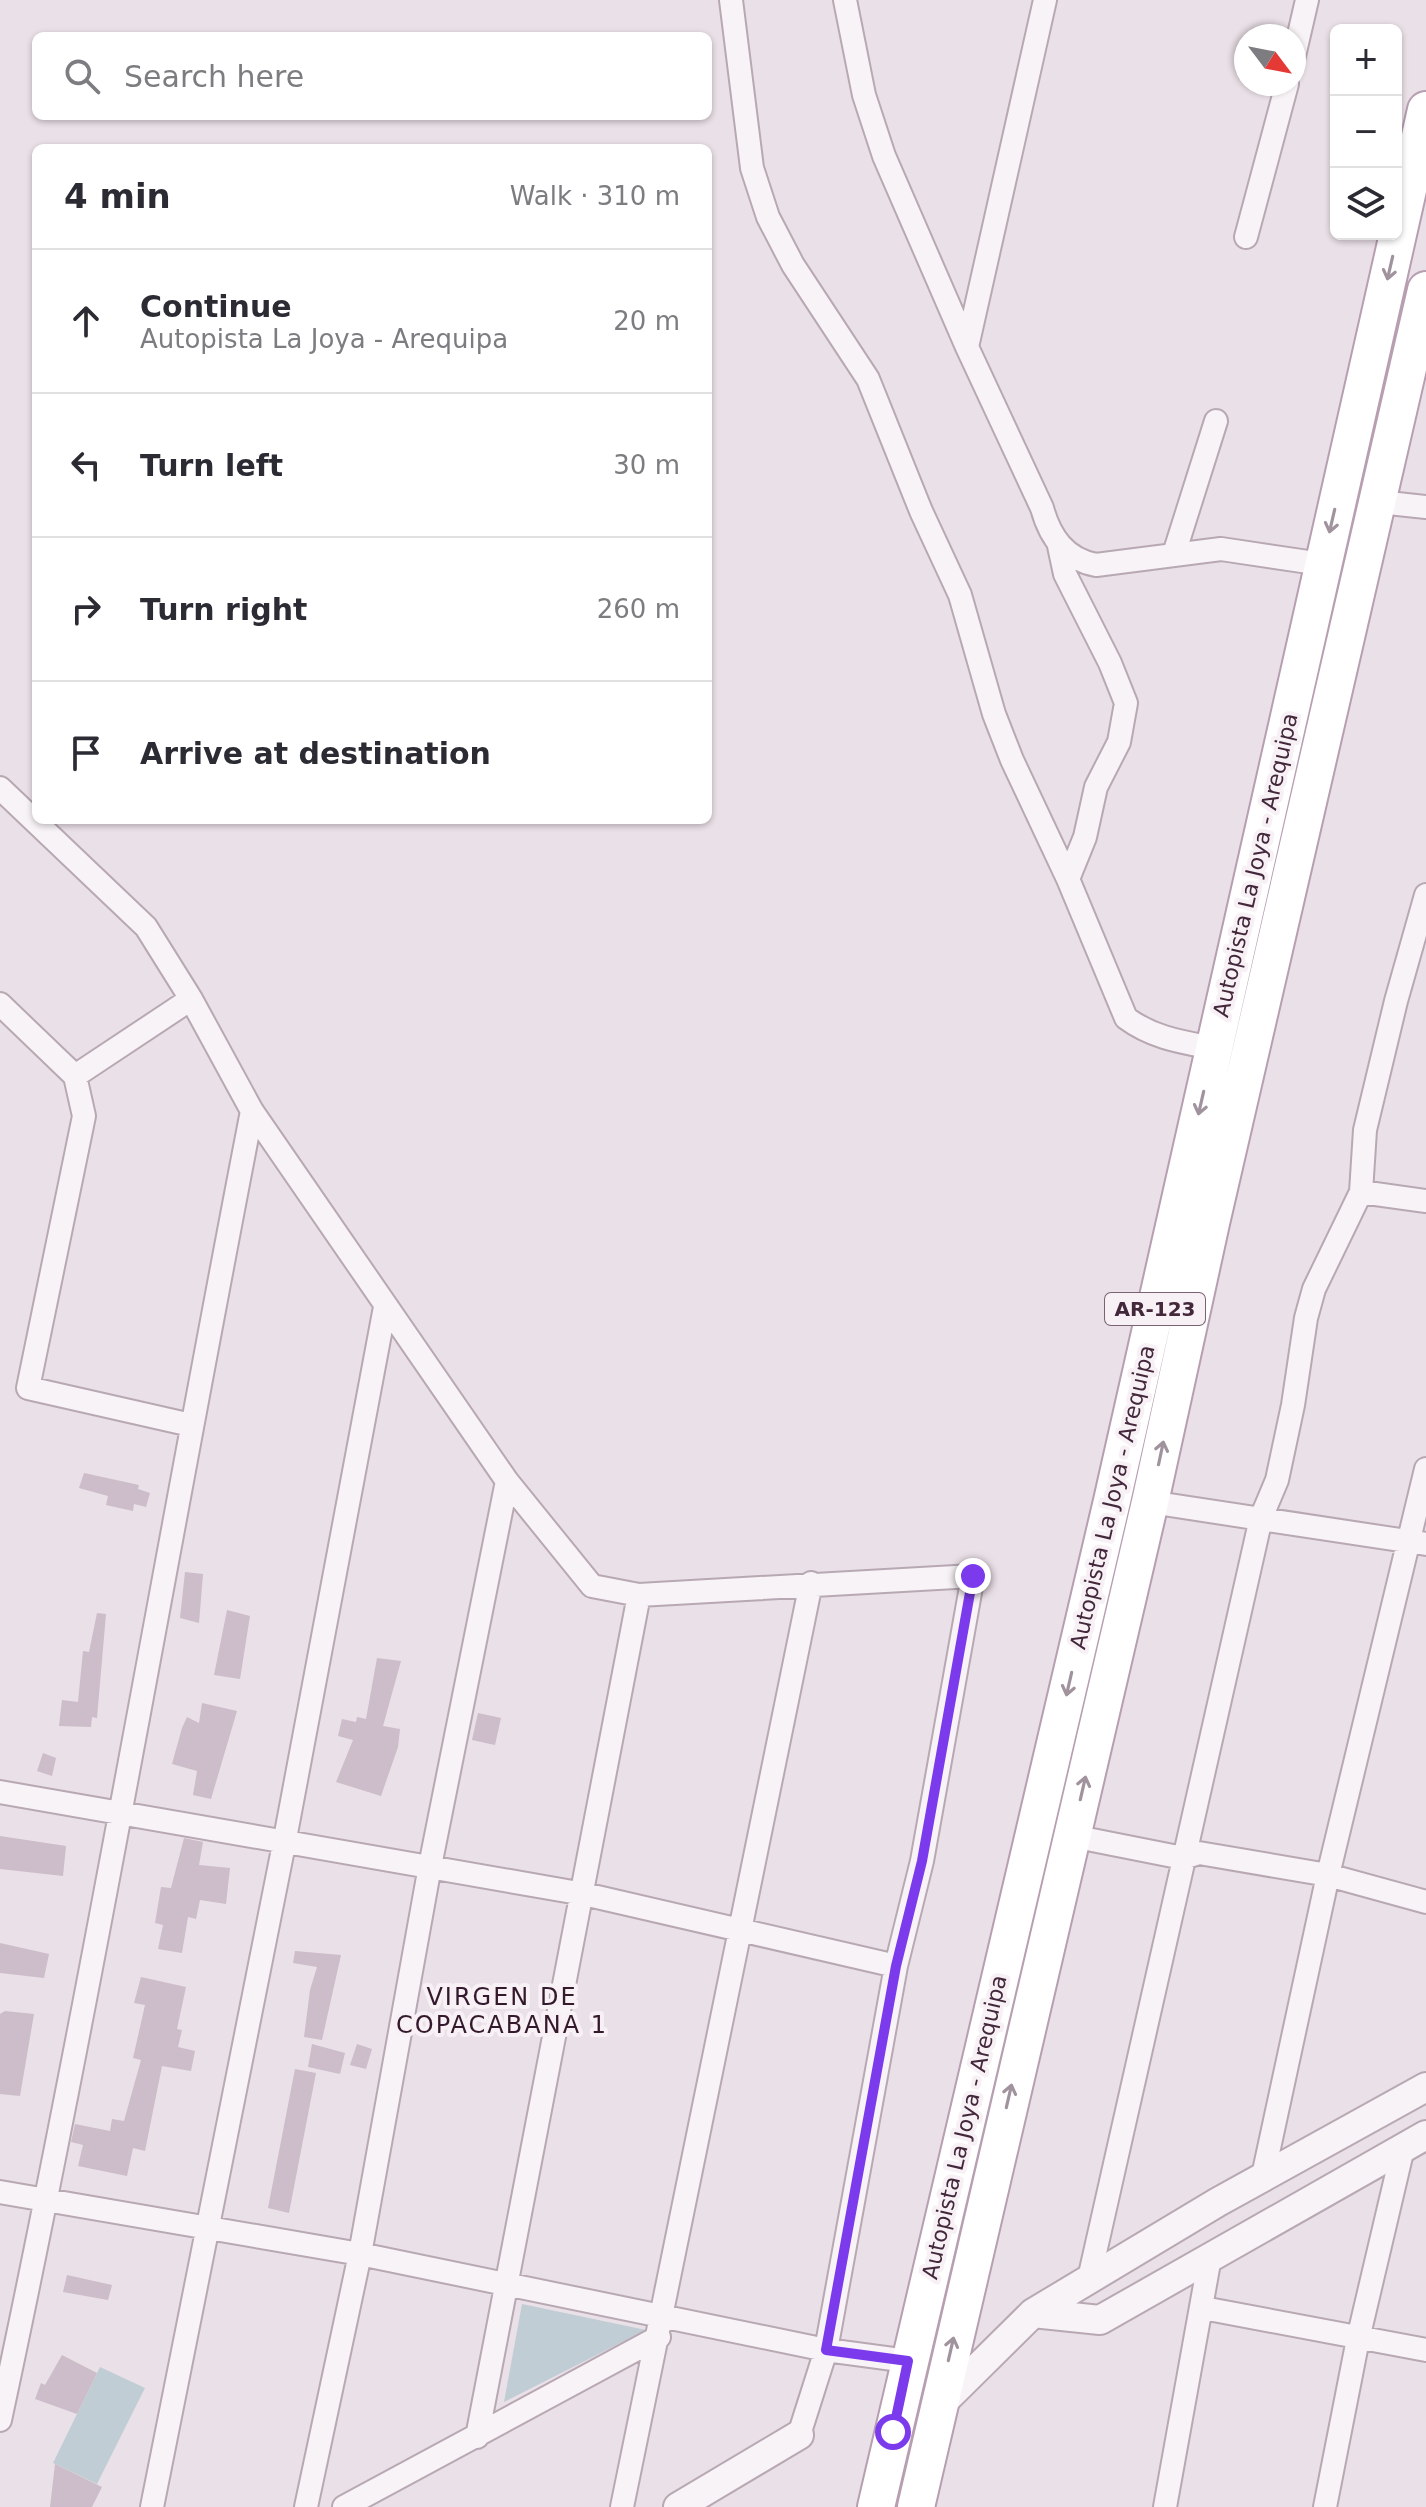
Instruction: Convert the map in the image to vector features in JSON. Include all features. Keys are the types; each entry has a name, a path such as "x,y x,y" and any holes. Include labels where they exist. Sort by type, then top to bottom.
{"main road":[{"name":"Autopista La Joya - Arequipa","path":"876,2507 1112,1501 1426,110"},
{"name":"Autopista La Joya - Arequipa","path":"916,2507 1150,1502 1211,1223 1426,290"}],"street":[{"path":"731,0 752,168 768,217 793,265 868,379 926,524 960,595 994,714 1012,760 1068,879 1126,1018 1167,1039 1213,1048"},
{"path":"845,0 854,31 864,95 884,156 967,347 1042,508 1048,530 1059,546 1079,560 1096,565 1221,549 1322,564"},
{"path":"854,31 863,0"},
{"path":"967,347 1045,0"},
{"path":"1301,24 1307,0"},
{"path":"1246,237 1284,96"},
{"path":"1174,554 1216,421"},
{"path":"1379,502 1426,507"},
{"path":"1059,546 1065,574 1110,663 1126,703 1119,742 1096,787 1085,837 1068,879"},
{"path":"0,788 32,818"},
{"path":"38,824 146,927 191,999 252,1111 507,1481 592,1586 639,1595 973,1576 922,1861 896,1966 826,2350 799,2435 678,2507"},
{"path":"1089,2279 1261,1518 1277,1480 1314,1289 1361,1192 1365,1130 1426,895"},
{"path":"75,1076 191,999"},
{"path":"0,1004 75,1076 84,1116 28,1388 191,1425"},
{"path":"0,2420 47,2201 122,1814 191,1425 252,1111"},
{"path":"1361,1192 1426,1201"},
{"path":"152,2507 284,1844 385,1307"},
{"path":"1263,2176 1328,1875 1417,1542 1426,1469"},
{"path":"306,2507 360,2254 430,1866 507,1481"},
{"path":"1150,1502 1417,1542"},
{"path":"622,2507 811,1583"},
{"path":"477,2437 584,1894 639,1595"},
{"path":"0,1792 584,1894 740,1927 896,1966"},
{"path":"1072,1836 1183,1858 1199,1853 1328,1875 1426,1902"},
{"path":"938,2408 1033,2313 1263,2176 1426,2087"},
{"path":"1033,2313 1100,2320 1414,2141"},
{"path":"1325,2507 1358,2339 1414,2141"},
{"path":"0,2192 360,2254 505,2285 660,2327 908,2361"},
{"path":"1165,2507 1210,2257"},
{"path":"1203,2308 1426,2350"},
{"path":"344,2507 477,2437 660,2327"}],"shaded area":[{"path":"522,2304 646,2330 504,2402"},
{"path":"100,2367 145,2388 97,2484 53,2463"}],"building":[{"path":"84,1473 139,1485 138,1489 150,1493 146,1507 134,1504 133,1511 106,1505 108,1496 79,1488"},
{"path":"185,1572 203,1574 199,1623 180,1618"},
{"path":"227,1610 250,1616 240,1679 214,1675"},
{"path":"97,1613 106,1614 97,1718 92,1717 91,1727 59,1726 62,1700 78,1702 83,1651 89,1652"},
{"path":"377,1658 401,1661 383,1726 400,1729 398,1747 381,1796 336,1782 353,1740 338,1736 342,1719 356,1722 357,1717 366,1719"},
{"path":"202,1703 237,1711 211,1799 193,1795 197,1771 172,1764 187,1717 199,1723"},
{"path":"478,1713 501,1718 495,1745 472,1740"},
{"path":"43,1753 56,1758 52,1776 37,1771"},
{"path":"0,1836 66,1846 63,1876 0,1869"},
{"path":"184,1838 203,1842 199,1865 230,1868 226,1904 200,1900 196,1919 188,1917 182,1953 158,1949 163,1925 155,1923 161,1887 171,1888"},
{"path":"0,1943 49,1954 44,1978 0,1973"},
{"path":"295,1951 341,1955 322,2040 304,2037 310,1990 317,1967 293,1963"},
{"path":"141,1977 186,1987 177,2029 182,2030 178,2047 195,2051 191,2071 162,2066 145,2151 133,2148 127,2176 78,2166 83,2145 71,2142 75,2124 110,2131 112,2119 124,2121 141,2060 133,2058 145,2005 134,2003"},
{"path":"5,2011 34,2014 20,2096 0,2094 0,2014"},
{"path":"312,2044 345,2053 340,2074 308,2067"},
{"path":"357,2044 372,2049 366,2069 350,2065"},
{"path":"295,2069 316,2073 289,2213 268,2208"},
{"path":"67,2275 112,2285 108,2300 63,2292"},
{"path":"62,2355 97,2373 77,2414 35,2399 41,2383 45,2385"},
{"path":"55,2464 102,2487 92,2507 50,2507"}],"district":[{"name":"VIRGEN DE COPACABANA 1","path":"502,2011"}],"route":[{"path":"893,2432 908,2361 826,2350 896,1966 922,1861 973,1576"}]}
